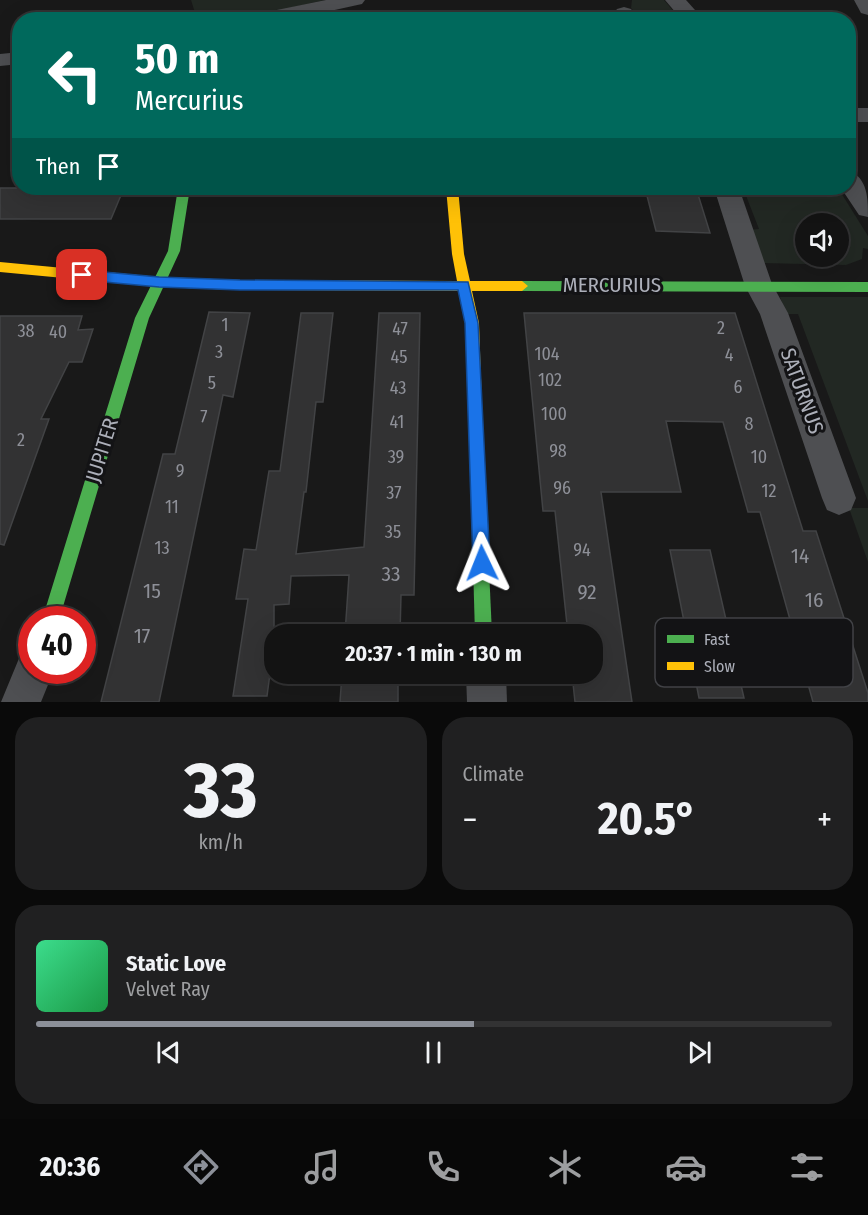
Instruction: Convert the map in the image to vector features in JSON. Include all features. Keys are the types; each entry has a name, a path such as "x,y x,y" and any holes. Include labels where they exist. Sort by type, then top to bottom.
{"street":[{"path":"296,12 355,0"},
{"path":"675,0 686,12"},
{"path":"856,190 868,208"},
{"path":"159,282 174,251 183,195"},
{"path":"453,195 458,254 472,323 484,624"},
{"path":"729,195 759,286"},
{"name":"MERCURIUS","path":"0,267 159,282 868,286"},
{"name":"JUPITER","path":"54,606 142,318 159,282"},
{"name":"SATURNUS","path":"759,286 774,313 839,498"},
{"path":"21,702 28,684"},
{"path":"486,684 487,702"}],"shaded area":[{"path":"191,0 325,0 268,12 195,12"},
{"path":"632,0 664,0 674,12 635,12 631,8"},
{"path":"746,195 842,195 868,236 868,249 863,248 862,259 849,264 849,213 795,213 795,264 759,263 749,230 759,229"},
{"path":"780,297 868,297 868,501 798,314 786,314"},
{"path":"849,508 868,508 868,562"}],"building":[{"path":"0,188 12,188 12,195 121,195 111,219 0,219"},
{"path":"647,195 698,195 710,233 656,231"},
{"path":"209,312 250,313 233,397 223,395 159,702 101,702 163,454 175,454"},
{"path":"301,313 333,313 323,402 316,402 306,492 304,492 296,554 364,547 379,313 420,313 414,595 401,595 400,624 346,624 349,575 291,576 289,604 274,605 274,624 264,624 264,684 269,684 267,696 233,696 248,599 236,599 244,549 256,550 269,471 280,471"},
{"path":"524,313 735,313 803,531 816,531 844,618 790,618 760,512 748,512 723,422 666,421 681,492 601,492 632,702 575,702 573,684 603,684 603,624 567,624 555,511 543,511"},
{"path":"0,316 82,316 78,330 93,329 82,362 69,362 41,419 49,419 4,545 0,544"},
{"path":"670,550 710,550 726,618 683,618"},
{"path":"853,646 868,693 868,702 813,702 809,687 853,687"},
{"path":"341,684 398,684 398,702 340,702"},
{"path":"697,687 741,687 744,698 699,698"}],"traffic: fast":[{"path":"54,606 142,318 174,251 183,195"},
{"path":"522,286 868,287"},
{"path":"477,460 484,624"}],"traffic: slow":[{"path":"453,195 458,254 472,323 477,460"},
{"path":"0,267 159,282 240,285 522,286"}],"route":[{"path":"82,275 159,282 240,285 464,285 472,323 482,563"}]}
